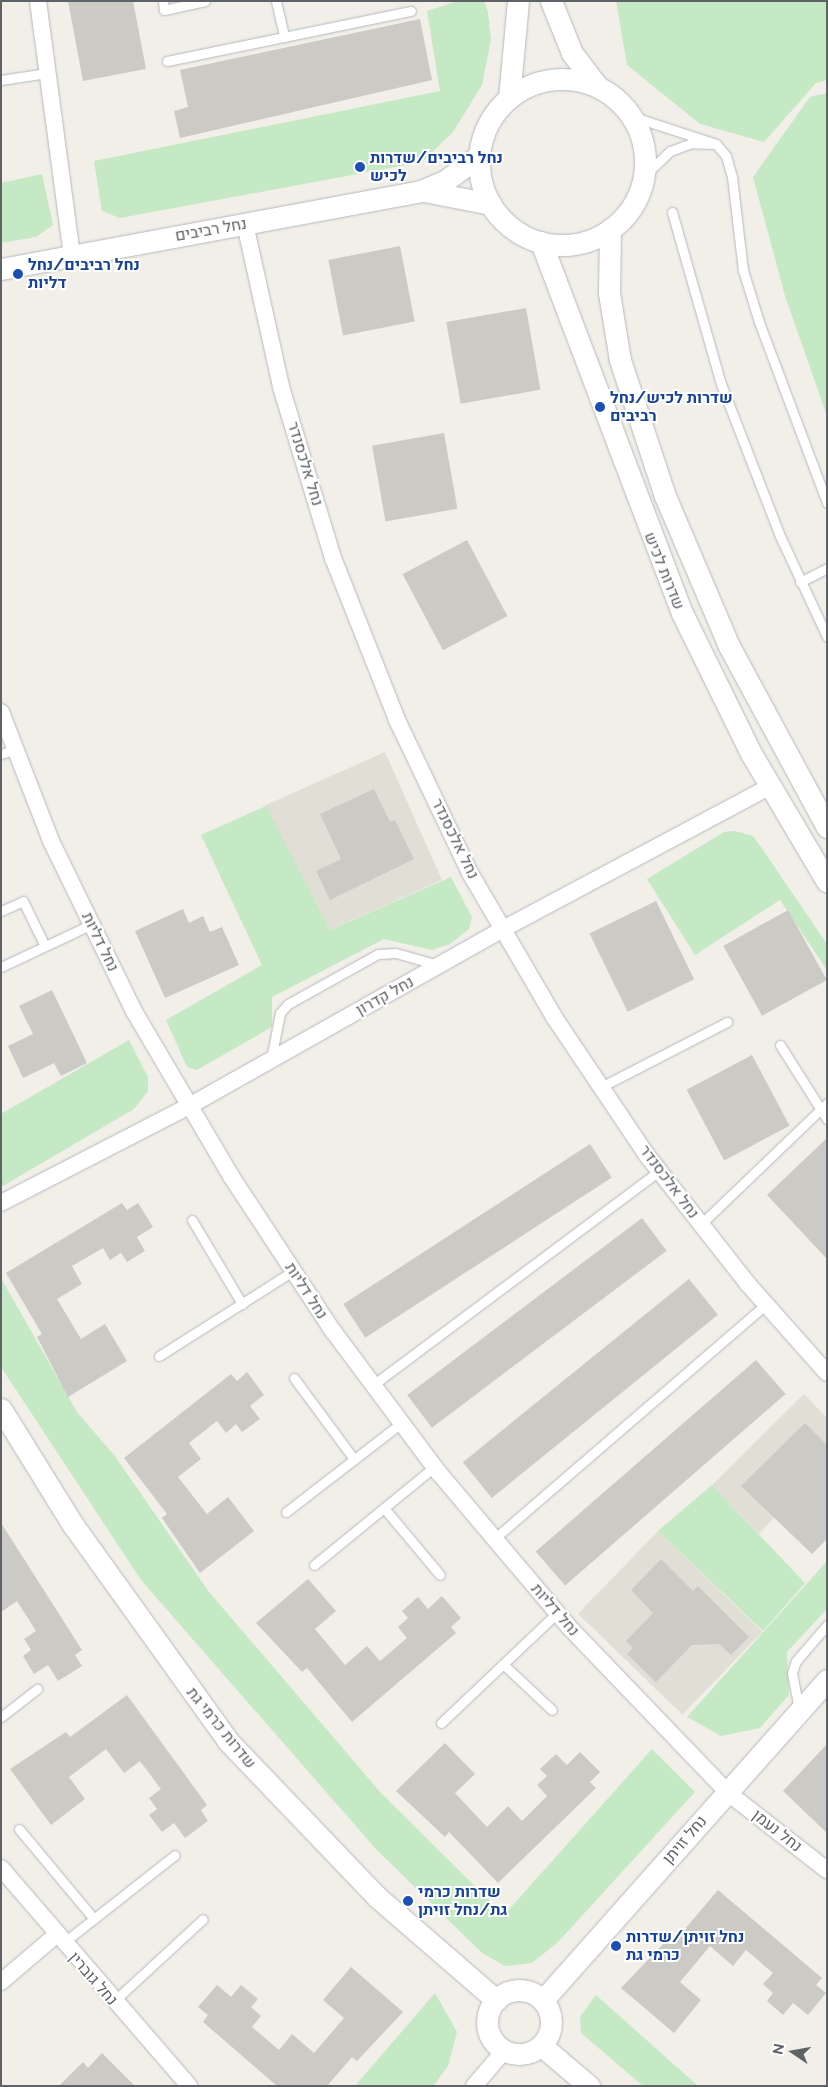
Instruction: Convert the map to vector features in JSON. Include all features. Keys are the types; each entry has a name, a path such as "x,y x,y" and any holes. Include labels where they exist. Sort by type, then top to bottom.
{"street":[{"path":"38,1 46,73 72,255"},
{"path":"509,98 518,1"},
{"path":"551,1 572,54 597,86 631,116 643,147 642,178 632,206 610,229 582,242 541,242 512,228 491,204 483,185 480,155 491,119 509,98 546,80 572,79 597,86"},
{"name":"נחל רביבים","path":"1,269 421,191 445,180 480,155"},
{"name":"נחל רביבים","path":"421,191 491,204"},
{"name":"נחל אלכסנדר","path":"245,224 281,387 333,558 397,720 503,929 601,1087 659,1171 766,1304 826,1369"},
{"name":"שדרות לכיש","path":"610,229 609,293 620,360 665,496 733,654 827,827"},
{"name":"שדרות לכיש","path":"541,242 668,580 769,787 827,882"},
{"name":"נחל דליות","path":"1,712 8,752 135,1013 190,1106 294,1271 373,1386 434,1467 557,1613 727,1792"},
{"name":"נחל קדרון","path":"1,1204 190,1106 503,929 769,787"},
{"name":"שדרות כרמי גת","path":"1,1409 78,1533 228,1741 376,1896 496,2000"},
{"name":"נחל זויתן","path":"543,2000 827,1680"},
{"name":"נחל נעמן","path":"727,1792 827,1870"},
{"name":"נחל גוברין","path":"1,1868 113,2002 189,2086"},
{"path":"1,1982 59,1939"},
{"path":"519,1990 543,2000 552,2023 542,2046 520,2055 504,2051 488,2032 488,2015 496,2000 519,1990"},
{"path":"542,2046 589,2086"},
{"path":"474,2086 504,2051"}],"lane":[{"path":"163,1 164,10 205,1"},
{"path":"276,1 284,37"},
{"path":"167,61 411,11"},
{"path":"1,80 46,73"},
{"path":"631,116 716,144 726,156 732,177 744,270 759,322 827,503"},
{"path":"642,178 670,151 692,143 716,144"},
{"path":"672,212 721,384 800,582 827,637"},
{"path":"800,582 827,568"},
{"path":"1,911 23,901 45,946"},
{"path":"1,967 92,924"},
{"path":"271,1060 280,1013 288,1004 378,954 396,953 439,966"},
{"path":"601,1087 728,1022"},
{"path":"780,1045 818,1111 827,1119"},
{"path":"701,1224 827,1103"},
{"path":"373,1386 659,1171"},
{"path":"192,1220 242,1304"},
{"path":"159,1356 294,1271"},
{"path":"494,1539 766,1304"},
{"path":"294,1378 354,1460"},
{"path":"286,1512 401,1423"},
{"path":"314,1566 434,1467"},
{"path":"384,1508 440,1575"},
{"path":"441,1723 557,1613"},
{"path":"800,1710 792,1673 796,1661 827,1625"},
{"path":"503,1664 552,1710"},
{"path":"1,1716 37,1689"},
{"path":"19,1829 94,1919"},
{"path":"59,1939 94,1919 175,1855"},
{"path":"113,2002 203,1919"}],"shaded area":[{"path":"385,752 442,880 322,933 265,805"},
{"path":"804,1394 827,1418 827,1459 759,1534 712,1485"},
{"path":"658,1531 762,1632 682,1714 578,1614"}],"green space":[{"path":"458,1 484,1 488,12 491,40 482,85 453,132 422,162 120,218 102,211 94,161 440,91 427,11"},
{"path":"616,1 827,1 827,80 816,83 764,142 700,124 627,65"},
{"path":"827,93 827,416 785,296 753,177 810,97"},
{"path":"42,174 53,225 36,237 1,243 1,183"},
{"path":"266,806 330,930 451,877 472,917 469,929 450,944 432,950 384,939 272,997 272,1027 197,1070 187,1067 166,1020 262,965 201,835"},
{"path":"735,831 753,836 827,944 827,970 780,900 695,955 647,879 724,832"},
{"path":"129,1040 148,1077 148,1091 134,1109 1,1187 1,1114"},
{"path":"1,1278 77,1412 114,1455 209,1592 381,1793 504,1915 652,1749 695,1792 558,1942 532,1963 505,1966 482,1953 376,1849 141,1580 1,1367"},
{"path":"712,1485 805,1583 763,1631 658,1531"},
{"path":"827,1561 827,1609 787,1652 789,1695 760,1728 721,1736 687,1717"},
{"path":"435,1993 457,2032 448,2066 433,2086 355,2086"},
{"path":"596,1995 698,2086 643,2086 581,2033 580,2017"}],"building":[{"path":"68,1 133,1 146,69 83,81"},
{"path":"420,19 432,80 180,138 174,111 188,107 180,70"},
{"path":"400,246 415,322 343,336 328,260"},
{"path":"526,308 540,390 461,404 446,322"},
{"path":"444,433 457,509 385,522 372,446"},
{"path":"467,540 507,616 443,650 403,574"},
{"path":"374,789 390,822 395,820 414,859 330,900 316,871 341,859 320,814"},
{"path":"656,901 694,979 628,1012 589,933"},
{"path":"183,909 189,923 203,916 210,932 222,927 239,965 165,998 135,931"},
{"path":"788,910 827,980 762,1016 723,946"},
{"path":"52,990 87,1063 61,1076 54,1063 23,1078 8,1046 33,1034 19,1006"},
{"path":"752,1055 790,1126 724,1160 687,1090"},
{"path":"827,1138 827,1259 767,1195"},
{"path":"590,1144 612,1178 365,1338 343,1304"},
{"path":"122,1203 127,1210 138,1203 153,1227 137,1237 145,1251 127,1262 121,1253 110,1260 103,1248 72,1266 82,1284 57,1299 81,1339 105,1324 127,1361 68,1397 37,1337 42,1334 6,1273"},
{"path":"642,1218 667,1251 432,1428 407,1395"},
{"path":"689,1279 718,1315 492,1498 463,1462"},
{"path":"756,1360 786,1394 565,1586 536,1552"},
{"path":"247,1372 264,1395 250,1406 260,1419 242,1432 236,1424 226,1433 217,1421 189,1443 201,1459 178,1477 207,1514 228,1497 254,1531 200,1573 162,1518 167,1514 124,1458 231,1374 237,1381"},
{"path":"805,1423 827,1445 827,1539 812,1554 741,1486"},
{"path":"1,1523 82,1650 75,1655 82,1666 58,1681 48,1665 34,1674 23,1656 31,1650 24,1639 36,1631 17,1601 1,1612"},
{"path":"661,1559 693,1591 698,1586 749,1637 731,1655 719,1644 692,1645 656,1682 627,1654 633,1648 626,1641 653,1613 631,1590"},
{"path":"308,1579 336,1611 315,1629 345,1665 367,1646 380,1661 407,1638 398,1627 408,1618 402,1611 418,1597 428,1609 442,1596 461,1618 451,1627 456,1633 352,1722 307,1668 302,1672 256,1623"},
{"path":"127,1695 207,1805 201,1810 208,1821 185,1838 174,1823 162,1832 149,1815 157,1809 149,1798 161,1789 140,1761 124,1773 106,1749 69,1777 85,1799 51,1825 10,1769 66,1732 70,1737"},
{"path":"445,1743 475,1774 455,1793 487,1827 508,1806 522,1821 547,1796 537,1785 547,1776 540,1769 556,1754 567,1765 580,1752 600,1772 590,1782 596,1788 498,1883 449,1832 445,1837 396,1791"},
{"path":"827,1744 827,1833 783,1791"},
{"path":"718,1890 822,1978 816,1985 826,1993 808,2015 793,2003 783,2015 767,2001 773,1993 763,1984 773,1973 746,1950 733,1966 710,1946 680,1982 701,2000 674,2033 621,1988 668,1939 673,1943"},
{"path":"351,1967 403,2012 357,2061 352,2057 327,2086 277,2086 203,2022 208,2015 198,2007 217,1985 231,1997 241,1985 258,1999 251,2007 261,2016 252,2027 279,2050 292,2034 314,2053 344,2018 323,2000"},
{"path":"102,2053 135,2086 59,2086 83,2062 88,2068"}],"place":[{"name":"נחל רביבים/שדרות לכיש","path":"360,167"},
{"name":"נחל רביבים/נחל דליות","path":"18,274"},
{"name":"שדרות לכיש/נחל רביבים","path":"600,407"},
{"name":"שדרות כרמי גת/נחל זויתן","path":"408,1901"},
{"name":"נחל זויתן/שדרות כרמי גת","path":"616,1946"}]}
